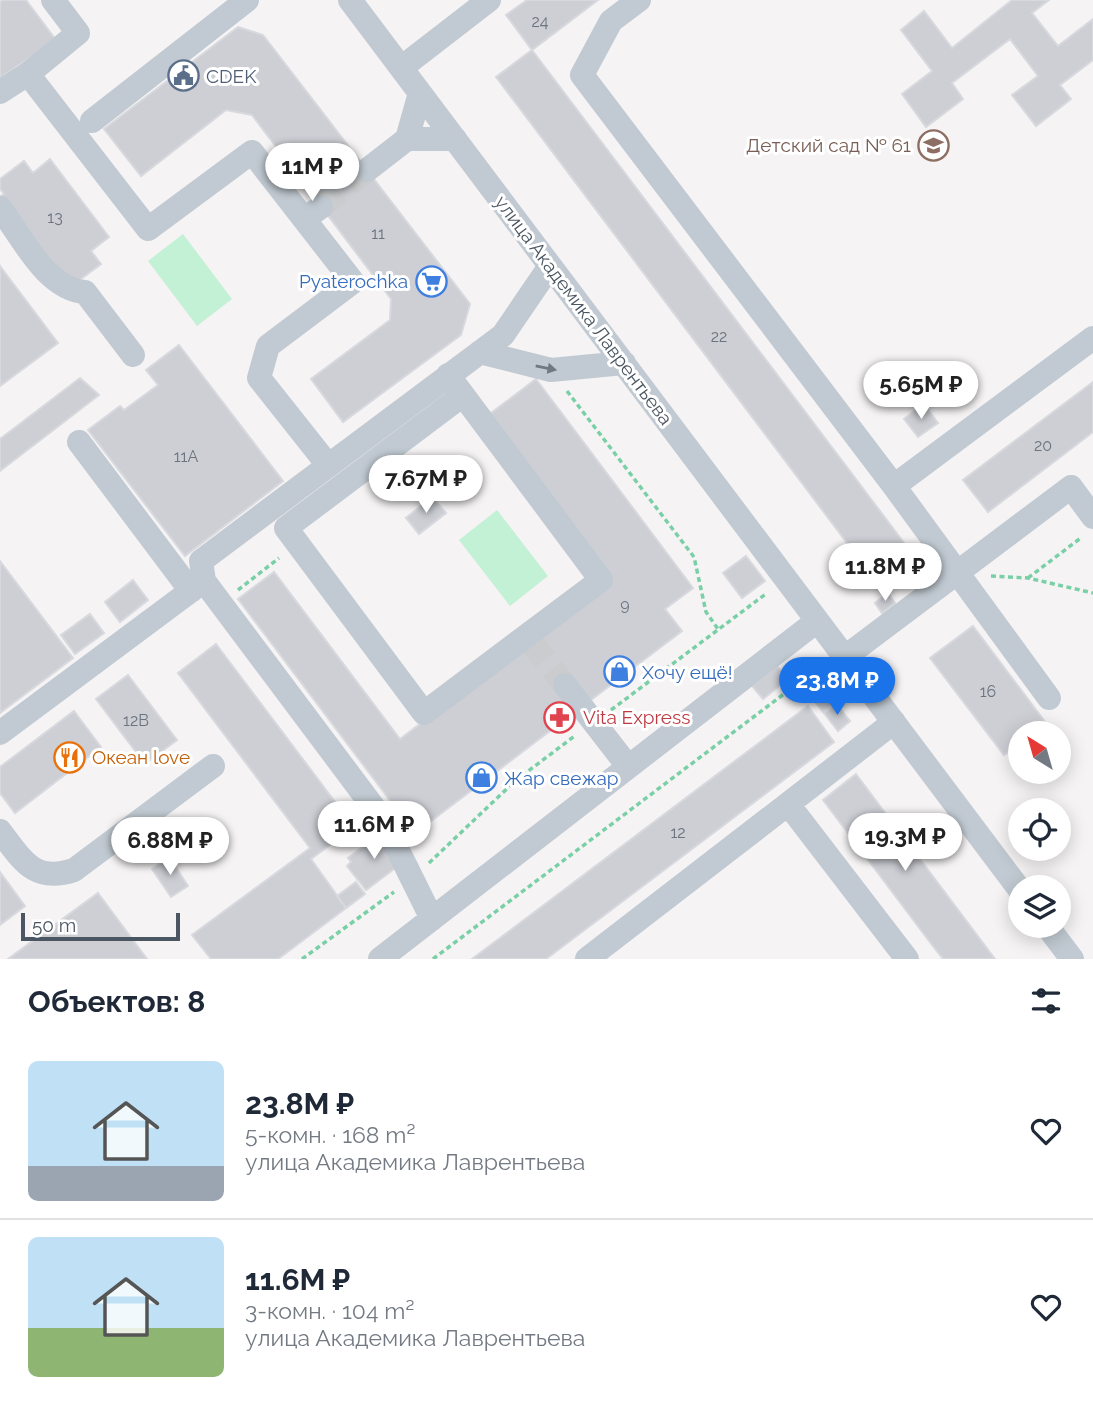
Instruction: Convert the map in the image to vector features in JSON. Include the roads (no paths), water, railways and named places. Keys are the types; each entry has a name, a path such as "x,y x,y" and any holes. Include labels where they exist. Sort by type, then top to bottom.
{"street":[{"path":"0,92 28,74 78,33 53,0"},
{"path":"92,121 247,0"},
{"name":"улица Академика Лаврентьева","path":"350,0 1009,875"},
{"path":"401,68 489,0"},
{"path":"639,0 611,21 582,75 894,486 1049,698"},
{"path":"28,74 148,229 253,152 313,213 353,282 268,346 259,378 328,465"},
{"path":"368,170 407,139 420,93"},
{"path":"407,139 455,139"},
{"path":"0,208 55,282 70,291 85,292 133,355"},
{"path":"0,733 197,586 201,561 503,335 550,266"},
{"path":"894,486 1093,338"},
{"path":"480,352 551,370 624,363"},
{"path":"448,375 463,395 601,580 528,638 424,713 286,528 463,395"},
{"path":"79,442 383,820 432,919"},
{"path":"845,657 1070,487 1088,527"},
{"path":"380,959 627,765 817,621"},
{"path":"565,685 627,765"},
{"path":"587,959 894,722"},
{"path":"0,831 32,869 56,876 74,870 213,766"},
{"path":"788,804 907,959"},
{"path":"1056,938 1072,959"}],"tunnel":[{"path":"321,207 367,170"},
{"path":"530,641 565,685"}],"place":[{"name":"CDEK","path":"183,76"},
{"name":"Детский сад № 61","path":"934,145"},
{"name":"Pyaterochka","path":"431,281"},
{"name":"Хочу ещё!","path":"619,672"},
{"name":"Vita Express","path":"560,717"},
{"name":"Океан love","path":"69,757"},
{"name":"Жар свежар","path":"481,778"}]}
